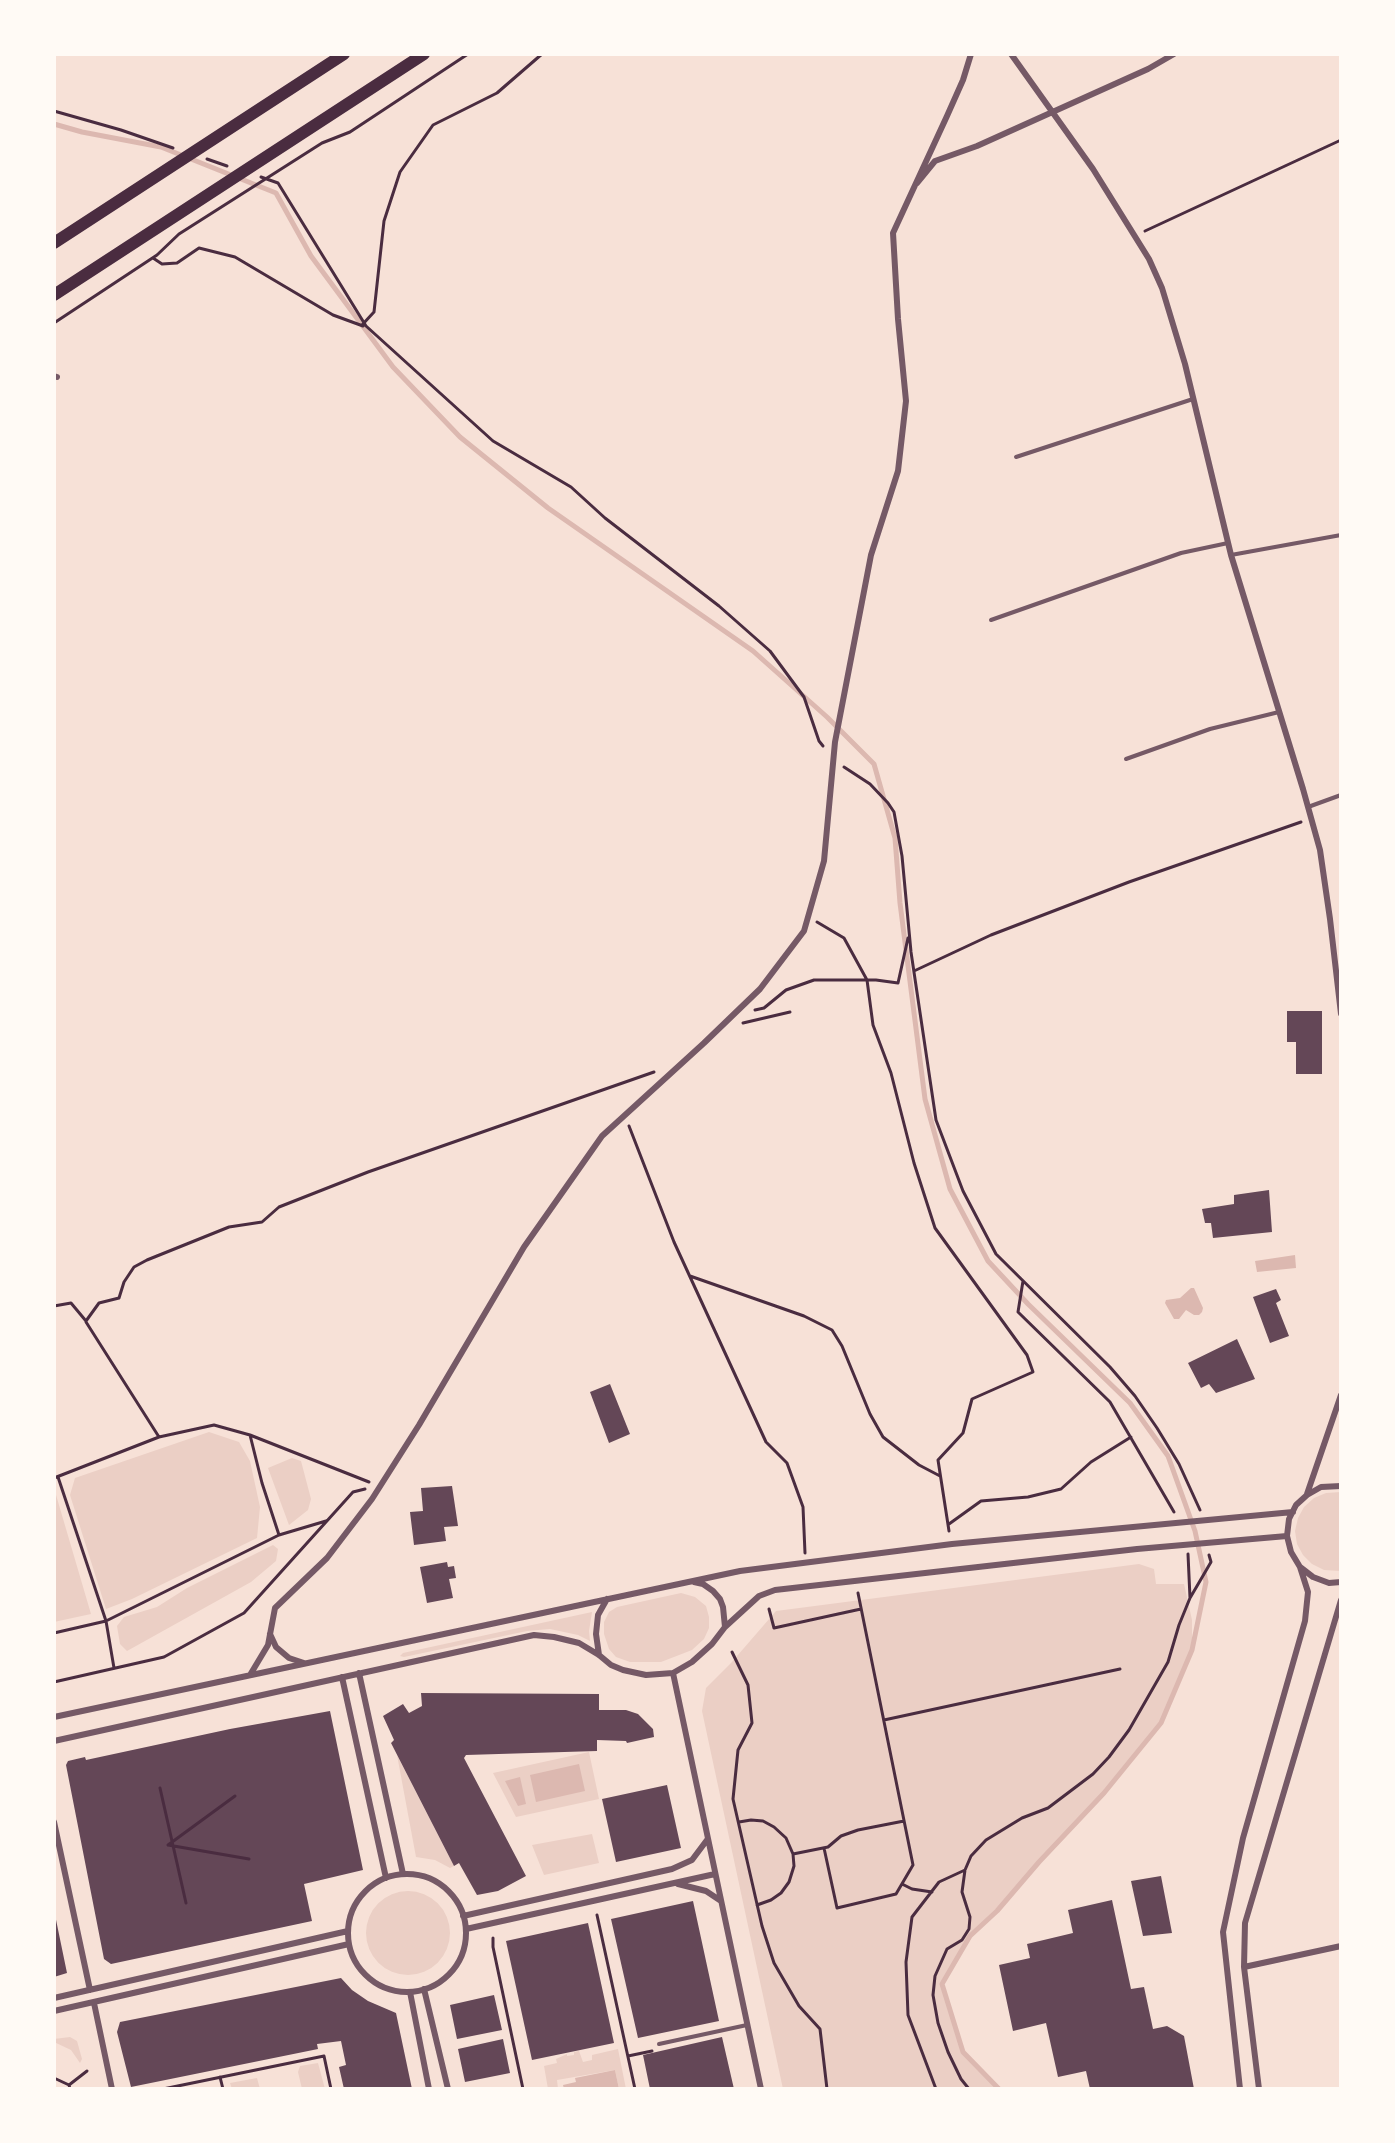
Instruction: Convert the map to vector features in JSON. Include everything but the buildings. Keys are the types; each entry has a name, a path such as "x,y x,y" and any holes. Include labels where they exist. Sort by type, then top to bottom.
{"main road":[{"path":"54,243 344,54"},
{"path":"54,295 424,54"}],"street":[{"path":"250,1675 268,1645 275,1608 327,1558 380,1486 419,1425 524,1247 602,1136 760,989 804,931 824,861 835,742 871,555 898,471 906,401 893,233 963,80 971,54"},
{"path":"1011,54 1093,169 1135,235 1162,288 1185,364 1231,555 1320,850 1341,1014"},
{"path":"912,190 935,161 977,146 1148,69 1174,54"},
{"path":"1307,1495 1341,1395"},
{"path":"1240,2089 1223,1932 1243,1838 1305,1621 1308,1592 1300,1567 1291,1552 1287,1536 1289,1519 1296,1505 1307,1495 1321,1488 1341,1486"},
{"path":"54,1717 740,1571 952,1544 1293,1512"},
{"path":"54,1741 534,1635 554,1636 579,1643 611,1665 623,1670 646,1675 672,1673 692,1662 759,1596 776,1590 1137,1549 1287,1536"},
{"path":"1300,1567 1313,1577 1329,1583 1341,1582"},
{"path":"691,1581 703,1584 713,1591 723,1607 725,1627"},
{"path":"599,1655 596,1634 598,1615 607,1599"},
{"path":"1259,2089 1244,1966 1245,1923 1253,1888 1341,1600"},
{"path":"270,1634 276,1647 289,1658 306,1663"},
{"path":"359,1673 403,1874"},
{"path":"672,1673 760,2089"},
{"path":"342,1677 386,1878"},
{"path":"54,1822 58,1856 90,1990"},
{"path":"463,1916 672,1869 693,1860 707,1840"},
{"path":"403,1874 428,1878 450,1893 463,1916 465,1929 461,1956 455,1967 442,1980 424,1989 410,1992 391,1990 378,1985 365,1975 354,1960 348,1944 353,1908 362,1895 386,1878 403,1874"},
{"path":"465,1929 715,1874"},
{"path":"674,1884 706,1891 721,1901"},
{"path":"54,1998 348,1931"},
{"path":"54,2011 348,1944"},
{"path":"1244,1966 1341,1946"},
{"path":"424,1989 448,2089"},
{"path":"410,1992 429,2089"},
{"path":"94,2003 112,2089"}],"lane":[{"path":"1016,457 1193,399"},
{"path":"1231,555 1341,535"},
{"path":"991,620 1181,553 1228,543"},
{"path":"1126,759 1210,729 1280,712"},
{"path":"1308,807 1341,795"},
{"path":"659,2044 747,2025"}],"path":[{"path":"54,323 153,258 179,234 322,143 350,132 468,54"},
{"path":"364,325 374,312 384,221 400,172 433,125 497,93 542,54"},
{"path":"54,111 177,149"},
{"path":"1135,235 1341,140"},
{"path":"200,157 233,168"},
{"path":"256,176 278,183 364,325 493,441 572,486 605,518 719,606 770,651 804,697 819,741 833,761 870,784 888,803 894,812 902,856 909,934 936,1120 963,1191 996,1254 1110,1367 1135,1396 1158,1428 1179,1464 1204,1518"},
{"path":"153,258 162,264 177,263 199,248 235,257 333,315 364,325"},
{"path":"914,971 991,935 1129,882 1311,818"},
{"path":"808,916 844,938 867,980 873,1025 891,1073 914,1163 935,1228 1027,1355 1033,1372 972,1399 963,1433 938,1460 949,1531"},
{"path":"734,1014 764,1008 786,990 814,980 867,980 898,983 909,934"},
{"path":"720,1027 790,1012"},
{"path":"86,1321 99,1303 119,1298 124,1281 134,1267 147,1260 229,1227 262,1222 279,1207 368,1172 684,1061"},
{"path":"625,1116 674,1242 766,1442 787,1463 803,1507 805,1561"},
{"path":"690,1276 804,1316 832,1329 842,1346 870,1414 883,1437 919,1465 940,1476"},
{"path":"1023,1281 1018,1312 1110,1402 1175,1515"},
{"path":"54,1306 71,1303 86,1321 159,1437"},
{"path":"114,1668 106,1621 56,1478 159,1437 214,1425 250,1435 380,1486"},
{"path":"250,1435 262,1483 279,1535"},
{"path":"949,1524 981,1501 1028,1497 1061,1489 1091,1462 1131,1437"},
{"path":"54,1682 164,1657 244,1613 353,1492 380,1486"},
{"path":"54,1633 106,1621 279,1535 328,1520"},
{"path":"1187,1546 1190,1598"},
{"path":"969,2089 948,2052 938,2023 933,1995 935,1976 947,1949 962,1940 969,1929 970,1917 962,1892 965,1870 971,1856 986,1840 1022,1818 1048,1808 1093,1774 1109,1757 1129,1730 1168,1662 1190,1598 1211,1562 1209,1551"},
{"path":"824,1848 837,1908 896,1894 913,1865 858,1593"},
{"path":"769,1608 774,1629 861,1609"},
{"path":"732,1652 748,1685 752,1723 738,1749 733,1799 762,1926 774,1963 799,2006 820,2030 827,2089"},
{"path":"884,1720 1120,1669"},
{"path":"160,1788 186,1903"},
{"path":"173,1844 235,1796"},
{"path":"739,1822 762,1821 774,1827 786,1838 793,1854 794,1866 789,1882 781,1893 757,1905"},
{"path":"793,1854 824,1848 841,1836 858,1830 904,1821"},
{"path":"173,1844 249,1859"},
{"path":"936,2089 908,2014 906,1962 912,1917 939,1882 965,1870"},
{"path":"902,1884 912,1889 932,1892"},
{"path":"597,1915 635,2089"},
{"path":"493,1938 523,2089"},
{"path":"163,2089 324,2056 331,2089"},
{"path":"54,2078 69,2087 87,2072"},
{"path":"220,2077 223,2089"}],"shaded area":[{"path":"1295,1255 1296,1268 1257,1272 1255,1261"},
{"path":"1194,1288 1203,1308 1202,1312 1194,1315 1186,1310 1179,1319 1174,1319 1165,1303 1166,1300 1180,1298"},
{"path":"209,1432 239,1442 250,1461 260,1507 257,1538 132,1599 106,1609 70,1495 75,1478"},
{"path":"292,1458 301,1461 311,1499 308,1510 289,1525 268,1468"},
{"path":"54,1488 91,1614 54,1622"},
{"path":"1341,1492 1341,1571 1324,1570 1312,1564 1303,1555 1297,1544 1295,1531 1304,1507 1314,1498 1326,1493"},
{"path":"273,1545 278,1549 276,1561 251,1582 127,1651 120,1644 117,1626 124,1617 157,1607 187,1588"},
{"path":"1139,1564 1154,1569 1156,1584 1184,1584 1192,1620 1192,1650 1161,1723 1104,1793 1039,1862 997,1911 970,1936 943,1984 963,2052 999,2089 783,2089 702,1711 706,1688 776,1611"},
{"path":"681,1593 695,1597 706,1606 709,1628 704,1639 692,1650 661,1662 630,1662 616,1657 609,1649 604,1634 604,1622 609,1612 617,1607"},
{"path":"592,1612 590,1641 578,1635 550,1629 527,1631 400,1656 403,1653"},
{"path":"589,1752 599,1799 516,1817 493,1773"},
{"path":"397,1755 454,1866 450,1868 435,1860 416,1857"},
{"path":"579,1764 585,1791 536,1802 530,1775"},
{"path":"520,1777 526,1804 518,1806 505,1781"},
{"path":"592,1834 599,1863 544,1875 532,1845"},
{"path":"400,1891 416,1891 432,1898 443,1909 450,1925 447,1949 438,1963 416,1975 400,1975 384,1968 373,1957 366,1941 366,1925 373,1909 384,1898"},
{"path":"70,2037 77,2041 82,2059 80,2063 71,2050 54,2042 54,2039"},
{"path":"618,2049 626,2089 619,2089 615,2070 557,2080 558,2089 548,2089 544,2066 557,2063 556,2059 567,2054 567,2056 574,2055 574,2052 579,2051 583,2062 592,2060 592,2055"},
{"path":"318,2063 325,2089 302,2089 298,2072 300,2066"},
{"path":"615,2070 619,2089 564,2089 563,2085 576,2082 575,2078"},
{"path":"257,2078 260,2089 232,2089 230,2083"}],"waterway":[{"path":"54,124 82,132 161,147 276,193 311,256 393,367 460,437 548,508 753,651 827,717 874,764 895,838 900,903 925,1099 950,1189 988,1261 1028,1304 1130,1403 1168,1456 1195,1531 1206,1582 1192,1650 1161,1723 1104,1793 1039,1862 997,1911 970,1936 942,1984 963,2052 999,2089"}]}
